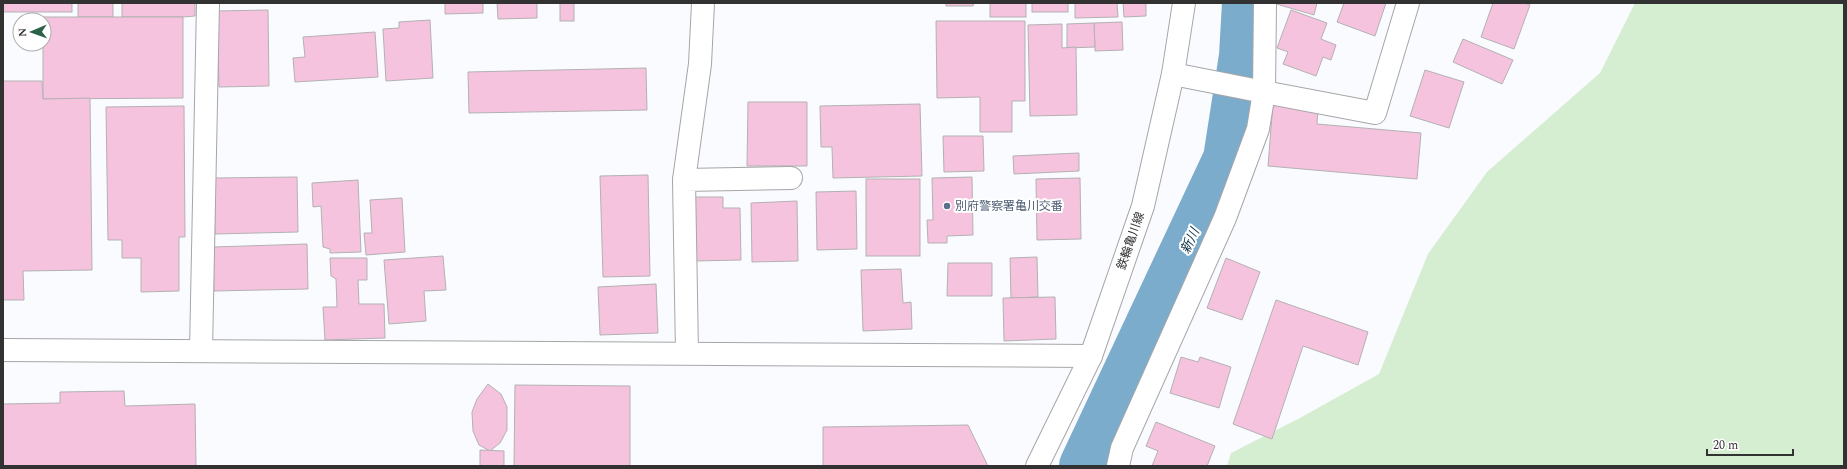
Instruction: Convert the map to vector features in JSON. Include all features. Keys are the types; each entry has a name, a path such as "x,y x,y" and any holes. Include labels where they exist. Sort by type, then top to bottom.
{"street":[{"path":"201,351 208,3"},
{"path":"687,353 684,180 700,64 703,3"},
{"name":"鉄輪亀川線","path":"1037,466 1091,356 1143,206 1174,74 1184,3"},
{"path":"1118,466 1122,448 1128,434 1225,218 1258,129 1264,92 1265,3"},
{"path":"1174,74 1375,113 1408,3"},
{"path":"684,180 791,178"},
{"path":"3,350 1091,356"}],"green space":[{"path":"1635,3 1844,3 1844,466 1227,466 1231,453 1298,419 1379,374 1428,254 1487,172 1600,73"}],"building":[{"path":"3,3 72,3 72,12 3,12"},
{"path":"78,3 113,3 113,17 78,17"},
{"path":"122,3 195,3 195,16 122,17"},
{"path":"445,3 483,3 483,13 445,14"},
{"path":"497,3 537,3 537,18 498,19"},
{"path":"560,3 574,3 574,21 560,21"},
{"path":"946,3 974,3 973,6 946,6"},
{"path":"990,3 1026,3 1026,17 990,17"},
{"path":"1032,3 1068,3 1068,12 1032,12"},
{"path":"1075,3 1117,3 1118,17 1075,18"},
{"path":"1123,3 1146,3 1146,16 1124,17"},
{"path":"1273,3 1317,3 1314,15"},
{"path":"1344,3 1386,3 1375,36 1337,22"},
{"path":"1493,3 1525,3 1530,5 1514,49 1481,37"},
{"path":"268,10 269,86 219,87 217,11"},
{"path":"1291,10 1327,23 1321,39 1336,45 1331,60 1323,57 1316,76 1283,64 1288,52 1277,48"},
{"path":"52,17 183,17 183,98 43,99 43,52 52,52"},
{"path":"430,20 433,78 386,81 383,29 399,28 399,22"},
{"path":"936,21 1025,21 1025,101 1012,101 1012,132 980,132 980,97 937,98"},
{"path":"1122,22 1123,50 1095,51 1094,23"},
{"path":"1094,23 1095,47 1067,48 1067,24"},
{"path":"1062,24 1062,48 1076,47 1077,115 1030,116 1028,25"},
{"path":"375,32 378,77 295,82 293,58 305,57 303,37"},
{"path":"1463,39 1513,60 1502,84 1453,62"},
{"path":"646,68 647,110 469,113 468,72"},
{"path":"1425,70 1464,82 1449,128 1410,116"},
{"path":"3,81 42,81 43,99 90,98 92,270 23,271 24,300 3,300"},
{"path":"748,102 807,102 807,166 747,166"},
{"path":"1273,103 1318,107 1317,124 1421,133 1417,179 1268,166"},
{"path":"920,104 922,176 833,178 832,147 821,147 820,106"},
{"path":"184,106 185,237 179,237 179,291 141,292 141,258 122,258 122,240 108,240 106,107"},
{"path":"943,136 983,136 984,171 944,172"},
{"path":"1079,153 1079,171 1014,174 1013,156"},
{"path":"648,175 650,276 603,277 600,176"},
{"path":"297,177 298,232 215,234 214,178"},
{"path":"972,177 973,235 947,236 947,243 928,243 927,220 933,220 932,178"},
{"path":"1080,178 1081,239 1037,240 1036,179"},
{"path":"866,179 920,179 920,256 866,256"},
{"path":"358,180 361,252 330,253 330,249 323,247 321,206 313,207 312,183"},
{"path":"856,191 857,249 817,250 816,192"},
{"path":"694,197 723,197 723,208 740,208 741,260 694,261"},
{"path":"402,198 405,252 366,255 364,233 372,233 370,200"},
{"path":"797,201 798,261 752,262 751,203"},
{"path":"307,244 308,289 214,291 213,247"},
{"path":"443,256 446,290 424,291 426,321 389,324 384,260"},
{"path":"1037,257 1038,297 1011,298 1010,258"},
{"path":"330,258 367,258 367,280 358,280 359,304 384,304 385,338 325,340 323,307 337,307 336,279 331,276"},
{"path":"1226,258 1260,272 1242,320 1207,308"},
{"path":"948,263 992,263 992,296 947,296"},
{"path":"901,269 903,303 911,302 912,329 863,331 861,270"},
{"path":"656,284 658,333 600,335 598,287"},
{"path":"1055,297 1056,339 1004,341 1003,298"},
{"path":"1276,300 1368,332 1358,365 1303,346 1272,439 1233,424"},
{"path":"1181,357 1198,362 1200,357 1231,367 1219,408 1170,393"},
{"path":"488,384 501,394 507,407 507,430 500,443 490,451 479,445 473,431 472,412 477,399"},
{"path":"515,385 630,386 630,466 514,466"},
{"path":"124,391 125,406 195,404 196,466 3,466 3,404 60,403 60,392"},
{"path":"1156,422 1215,446 1207,466 1152,466 1158,451 1146,446"},
{"path":"968,425 988,466 823,466 823,427"},
{"path":"480,450 504,451 504,466 480,466"}],"waterway":[{"name":"新川","path":"1085,466 1229,159 1245,56 1248,3"}],"place":[{"name":"別府警察署亀川交番","path":"947,206"}]}
